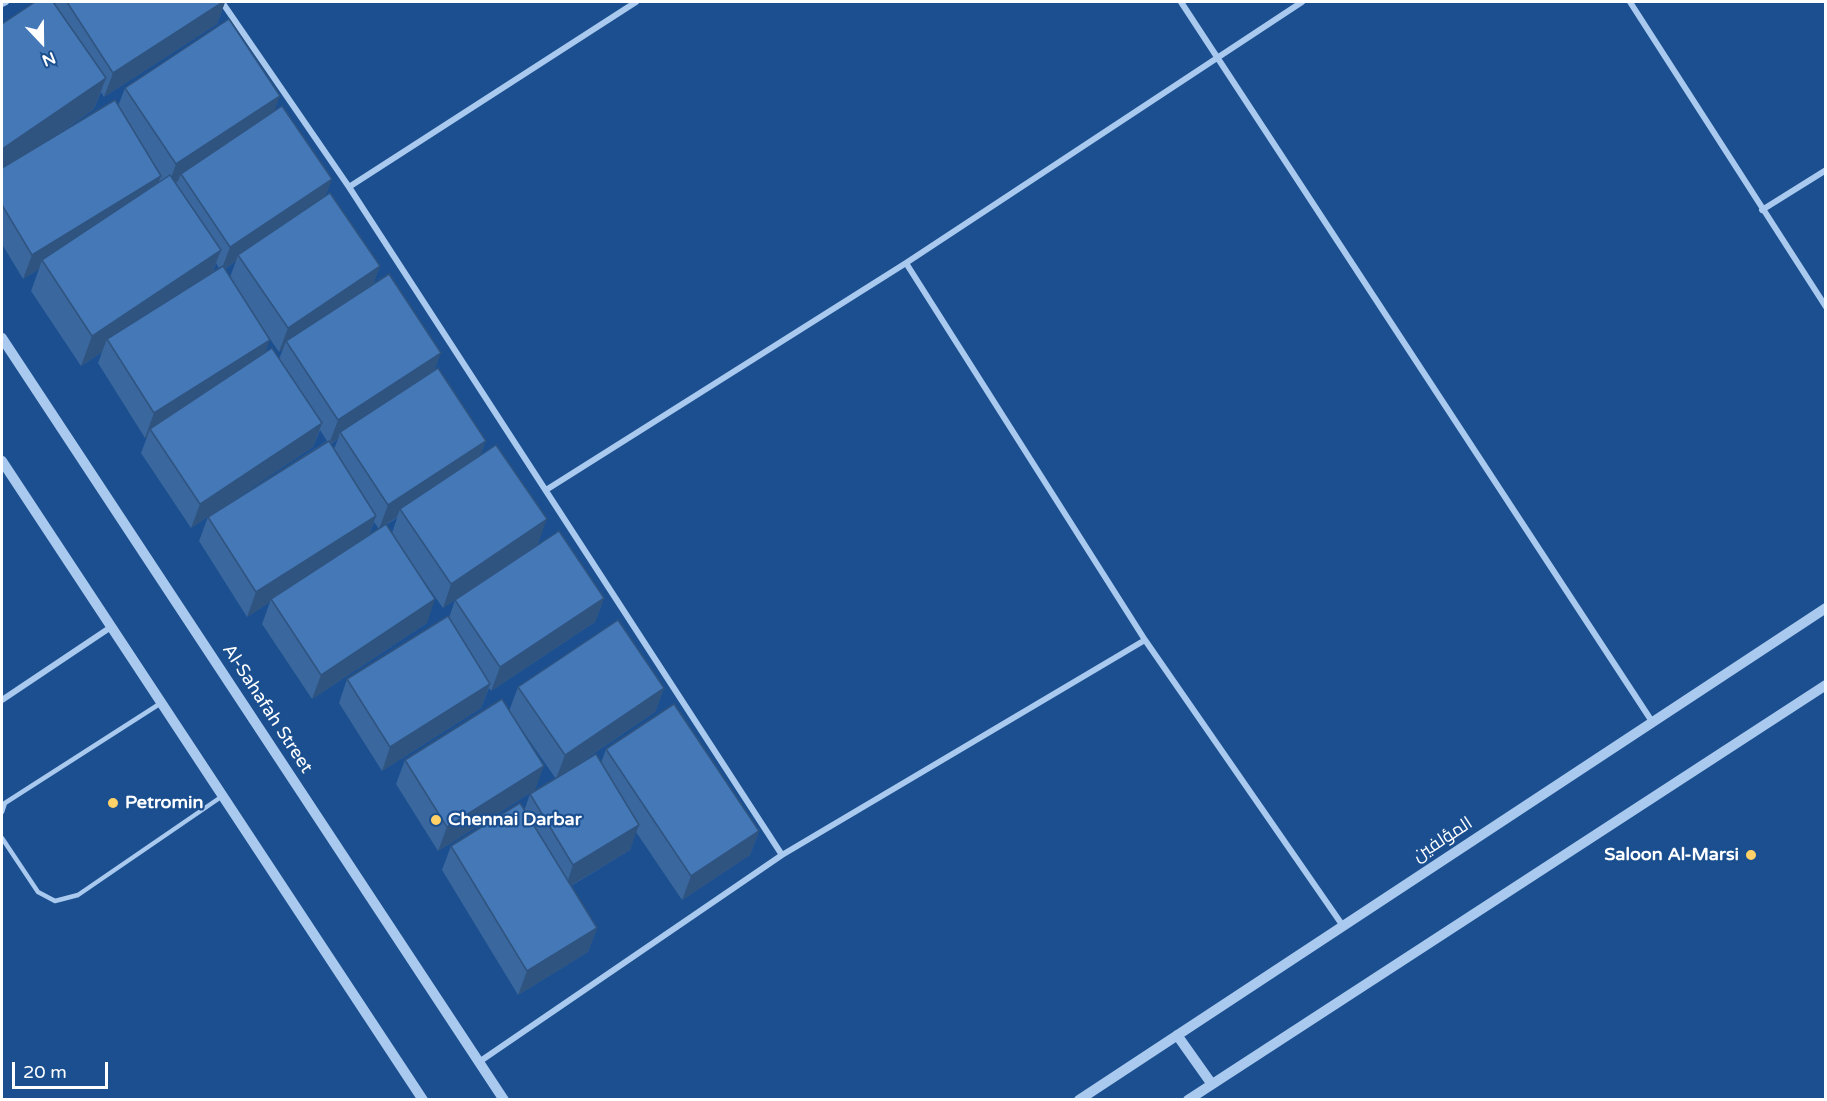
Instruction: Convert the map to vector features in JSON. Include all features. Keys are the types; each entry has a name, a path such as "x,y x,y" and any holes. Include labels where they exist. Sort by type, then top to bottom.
{"street":[{"path":"2,4 6,2"},
{"path":"222,2 349,187 782,855"},
{"path":"349,187 636,2"},
{"path":"1181,2 1653,723"},
{"path":"546,490 906,263 1302,2"},
{"path":"1630,2 1826,307"},
{"path":"1762,210 1826,170"},
{"path":"906,263 1145,640 1343,926"},
{"name":"Al-Sahafah Street","path":"2,338 504,1100"},
{"path":"2,461 423,1100"},
{"name":"المؤلفين","path":"1079,1100 1826,608"},
{"path":"2,700 111,627"},
{"path":"479,1062 782,855 1145,640"},
{"path":"1188,1100 1826,685"},
{"path":"1177,1035 1211,1083"}],"lane":[{"path":"2,812 5,803 161,703"},
{"path":"2,838 38,892 55,901 78,895 223,796"}],"building":[{"path":"35,2 53,2 106,78 2,149 2,24"},
{"path":"67,2 223,2 113,73"},
{"path":"229,19 280,96 176,164 125,88"},
{"path":"115,100 161,176 32,255 2,205 2,168"},
{"path":"282,106 332,179 230,247 181,174"},
{"path":"170,175 221,250 92,336 42,260"},
{"path":"330,193 380,266 288,328 238,255"},
{"path":"223,266 270,340 154,413 107,339"},
{"path":"389,274 441,353 338,420 286,341"},
{"path":"272,348 322,423 200,504 150,429"},
{"path":"438,368 486,441 388,505 340,432"},
{"path":"329,441 376,516 256,592 208,517"},
{"path":"496,445 547,519 451,584 400,509"},
{"path":"386,524 435,599 321,675 271,599"},
{"path":"559,531 604,598 500,667 455,600"},
{"path":"448,616 490,684 390,747 347,679"},
{"path":"618,620 664,688 565,755 518,687"},
{"path":"502,699 544,766 447,827 405,760"},
{"path":"674,704 759,831 691,876 606,749"},
{"path":"596,754 639,825 573,865 530,794"},
{"path":"520,803 597,928 527,971 451,846"}],"place":[{"name":"Petromin","path":"113,803"},
{"name":"Chennai Darbar","path":"436,820"},
{"name":"Saloon Al-Marsi","path":"1751,855"}]}
